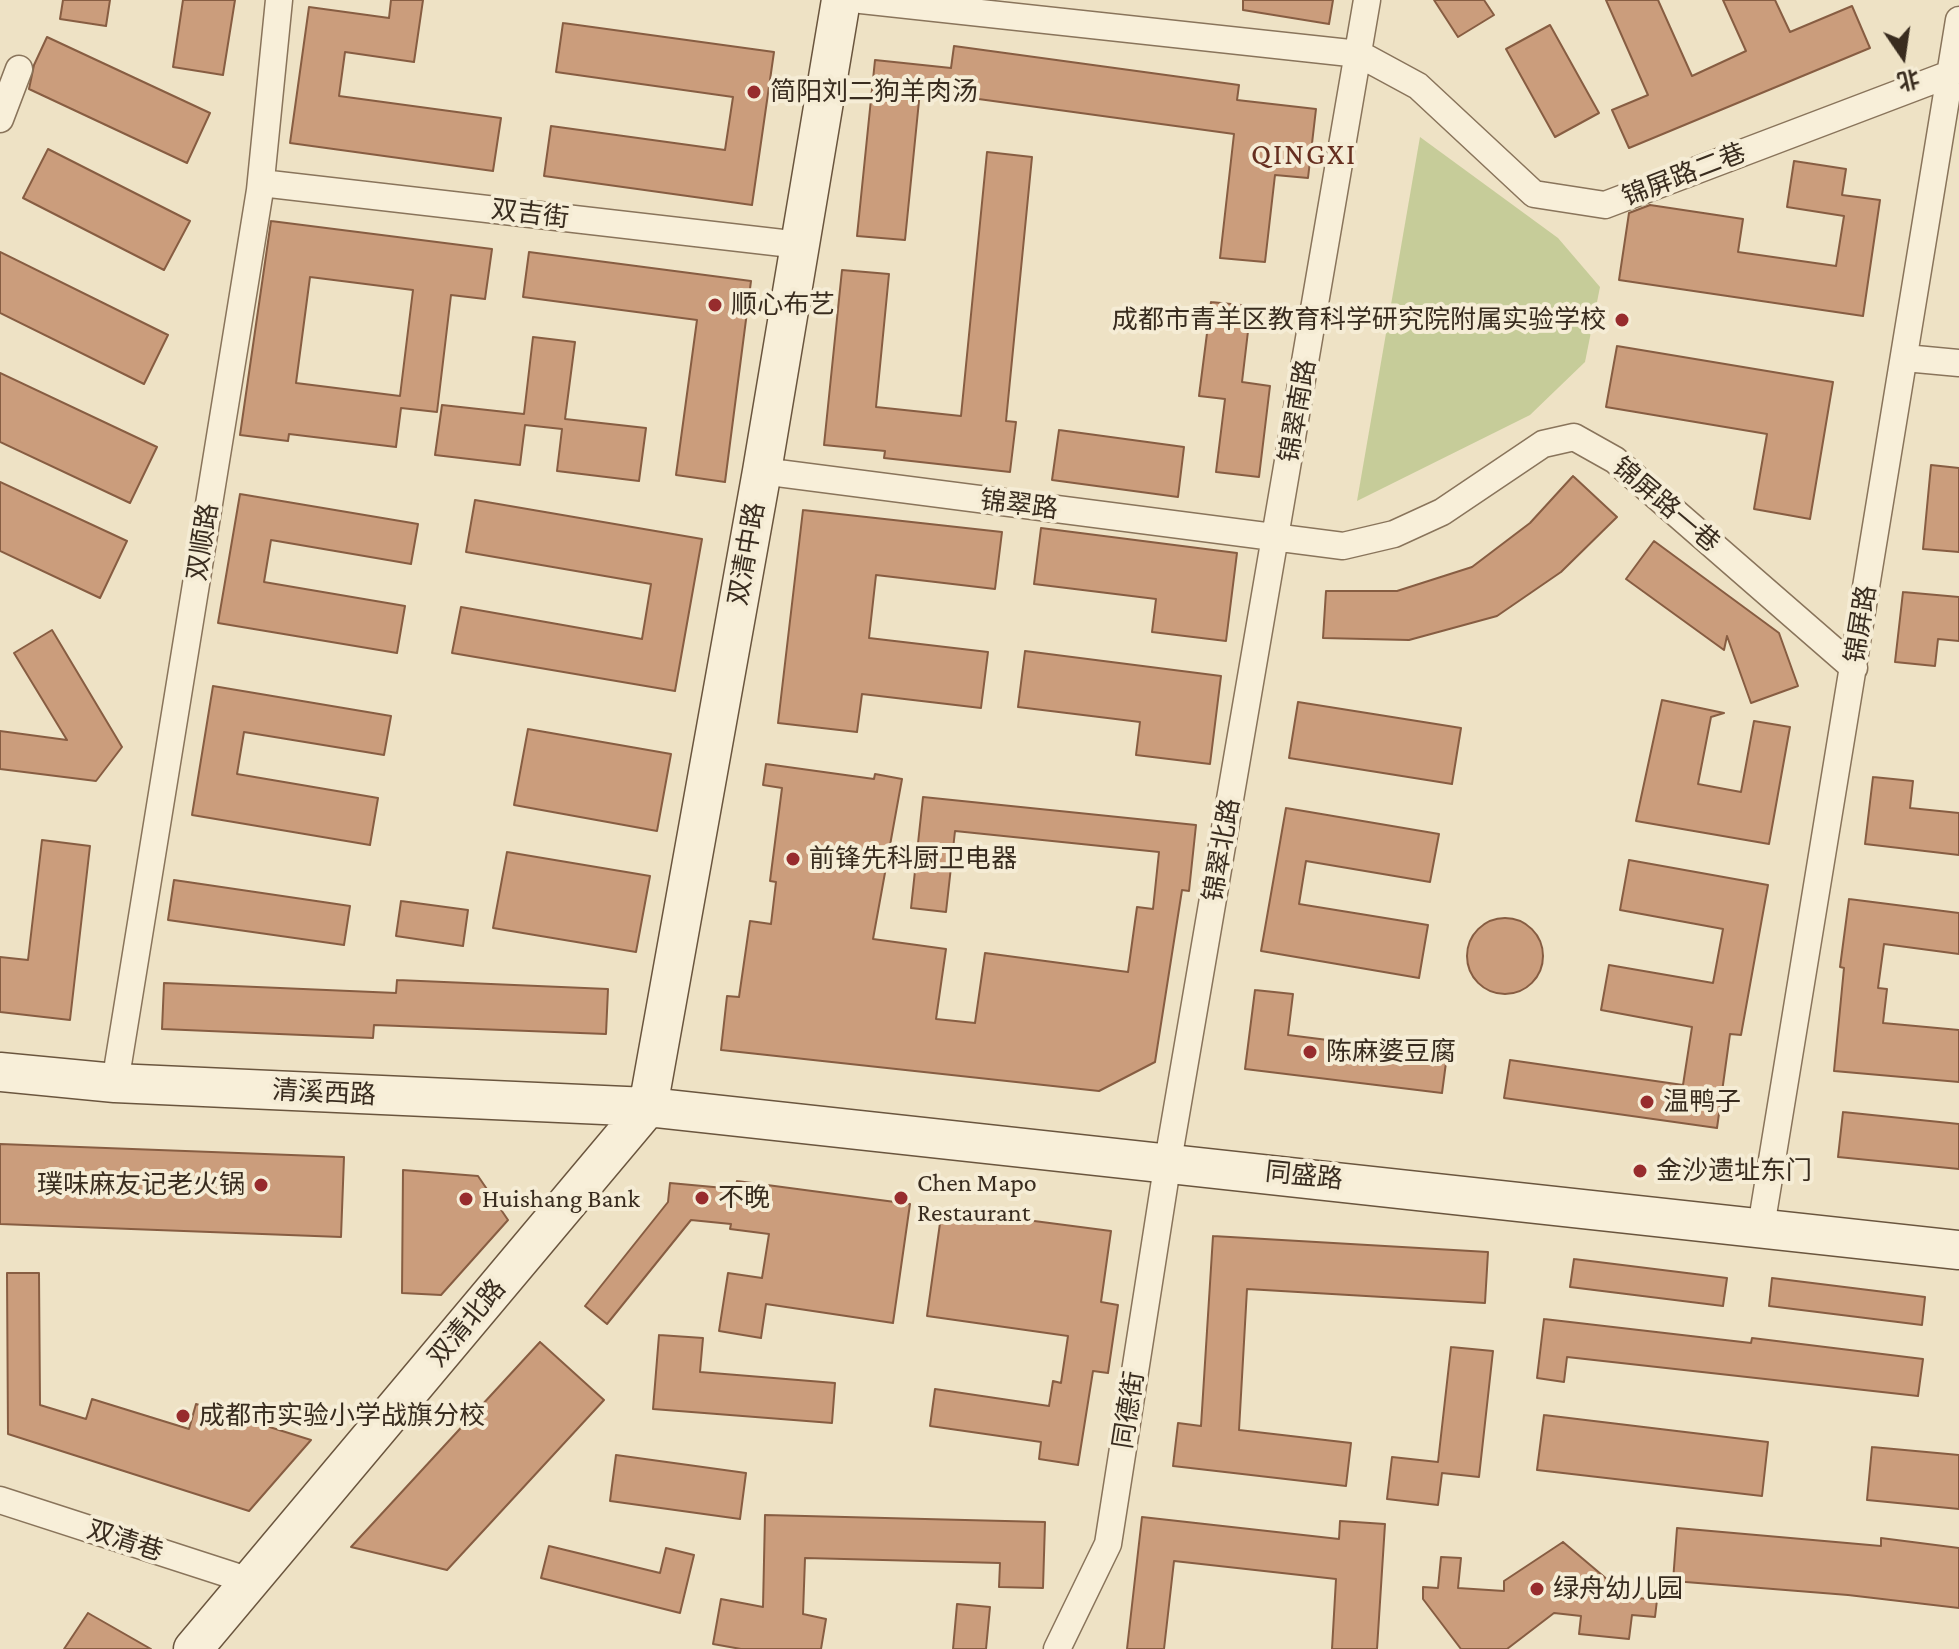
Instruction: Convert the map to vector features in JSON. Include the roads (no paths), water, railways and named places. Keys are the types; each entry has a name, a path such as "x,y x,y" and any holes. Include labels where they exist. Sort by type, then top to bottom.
{"street":[{"name":"双顺路","path":"115,1083 261,183 279,0"},
{"name":"双清中路","path":"648,1107 762,471 841,0"},
{"path":"861,0 1359,54"},
{"name":"锦翠南路","path":"1276,539 1367,0"},
{"name":"锦屏路","path":"1761,1227 1959,20"},
{"name":"锦屏路二巷","path":"1359,54 1418,86 1534,194 1605,205 1950,74"},
{"path":"0,119 19,69"},
{"name":"双吉街","path":"261,183 800,245"},
{"path":"1905,358 1959,363"},
{"name":"锦屏路一巷","path":"1276,539 1343,546 1394,534 1442,512 1543,444 1574,437 1615,460 1854,668"},
{"name":"锦翠路","path":"762,471 1276,539"},
{"name":"锦翠北路","path":"1168,1161 1276,539"},
{"name":"清溪西路","path":"0,1072 115,1083 648,1107"},
{"name":"同盛路","path":"648,1107 1168,1161 1959,1250"},
{"name":"双清北路","path":"193,1649 648,1107"},
{"name":"同德街","path":"1057,1649 1108,1544 1168,1161"},
{"name":"双清巷","path":"0,1500 250,1581"}],"place":[{"name":"简阳刘二狗羊肉汤","path":"754,92"},
{"name":"顺心布艺","path":"715,305"},
{"name":"成都市青羊区教育科学研究院附属实验学校","path":"1622,320"},
{"name":"前锋先科厨卫电器","path":"793,859"},
{"name":"陈麻婆豆腐","path":"1310,1052"},
{"name":"温鸭子","path":"1647,1102"},
{"name":"金沙遗址东门","path":"1640,1171"},
{"name":"璞味麻友记老火锅","path":"261,1185"},
{"name":"不晚","path":"702,1198"},
{"name":"Chen Mapo Restaurant","path":"901,1198"},
{"name":"Huishang Bank","path":"466,1199"},
{"name":"成都市实验小学战旗分校","path":"183,1416"},
{"name":"绿舟幼儿园","path":"1537,1589"}],"district":[{"name":"QINGXI","path":"1304,155"}]}
